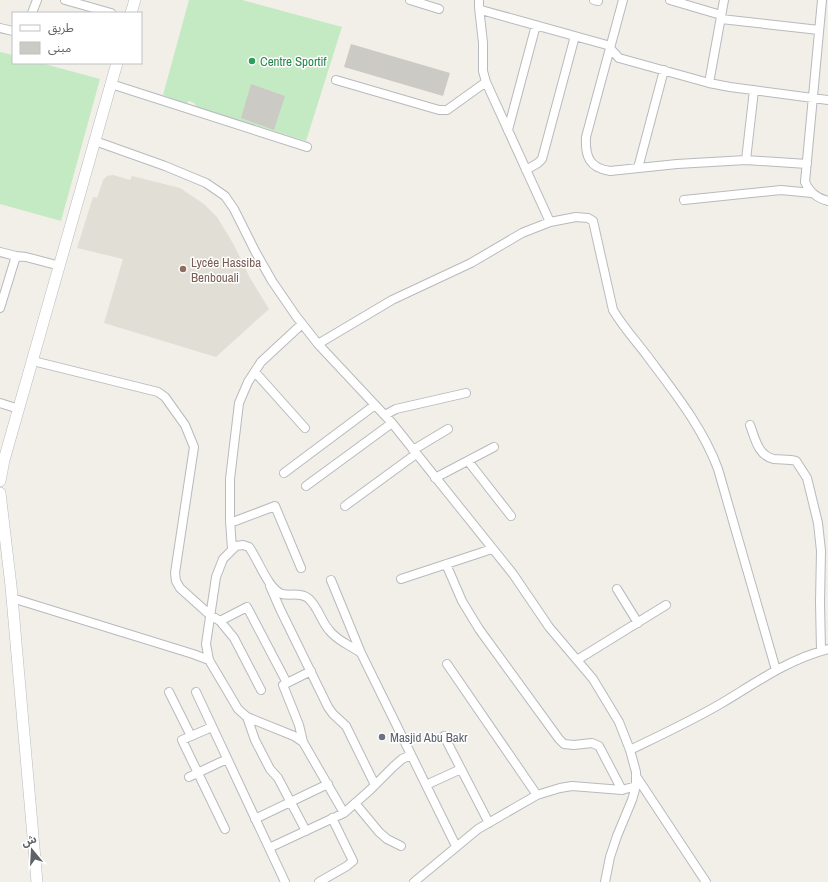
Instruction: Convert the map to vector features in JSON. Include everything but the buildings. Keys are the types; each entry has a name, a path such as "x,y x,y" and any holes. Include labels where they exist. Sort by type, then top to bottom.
{"street":[{"path":"32,12 37,0"},
{"path":"65,0 107,12"},
{"path":"131,12 135,0"},
{"path":"410,0 439,9"},
{"path":"623,0 586,137 586,150 592,163 600,170 610,171 677,164 746,160 807,164"},
{"path":"670,0 721,17 819,30"},
{"path":"709,83 724,0"},
{"path":"822,0 806,182 812,193 817,197 828,201"},
{"path":"479,4 481,10 607,45 619,58 709,83 828,100"},
{"path":"479,4 483,43 483,71 486,82 550,222"},
{"path":"508,130 536,25"},
{"path":"0,28 12,31"},
{"path":"526,170 542,159 575,36"},
{"path":"0,481 0,474 117,64"},
{"path":"638,168 664,70"},
{"path":"336,80 439,110 447,110 486,82"},
{"path":"111,84 306,147"},
{"path":"746,160 754,90"},
{"path":"95,141 200,180 225,196 234,209 272,281 302,324 318,344 392,423 513,574 549,627 592,679 619,722 630,750 636,776 636,786 632,800 610,857 605,882"},
{"path":"684,200 781,190 812,193"},
{"path":"318,344 392,300 471,263 509,239 550,222 576,217 588,218 593,221 613,310 620,322 647,356 693,421 711,452 718,469 776,670"},
{"path":"0,252 60,266"},
{"path":"0,308 16,256"},
{"path":"232,549 230,523 230,479 239,403 248,382 261,362 302,324"},
{"path":"33,361 158,392 165,398 185,425 194,447 175,573 176,582 180,588 210,615 220,621 234,638 261,690"},
{"path":"255,372 306,428"},
{"path":"385,415 396,409 466,393"},
{"path":"0,403 19,409"},
{"path":"284,473 375,405"},
{"path":"306,486 392,423"},
{"path":"630,750 721,703 776,670 812,653 825,650 820,602 821,551 814,505 807,478 796,461 774,459 766,456 758,448 750,425"},
{"path":"345,506 414,452 448,429"},
{"path":"435,478 494,447"},
{"path":"468,461 511,516"},
{"path":"0,493 12,598 37,882"},
{"path":"230,523 275,506 301,568"},
{"path":"303,742 294,736 247,717 238,708 209,660 206,644 210,615 216,578 223,559 236,546 242,545 249,547 267,578 276,590 282,594 303,595 309,599 327,628 334,636 361,653"},
{"path":"401,580 492,549"},
{"path":"446,564 462,601 479,629 559,739 564,744 574,745 592,743 599,746 622,790"},
{"path":"267,578 280,609 328,708 346,726 375,785"},
{"path":"331,580 361,653 456,846"},
{"path":"617,589 638,623"},
{"path":"12,598 209,660"},
{"path":"577,660 666,605"},
{"path":"220,621 247,607 286,683"},
{"path":"447,664 537,795"},
{"path":"310,671 283,685 299,725 303,742 344,813"},
{"path":"169,692 191,736"},
{"path":"196,692 285,882"},
{"path":"247,717 255,740 270,768 278,778 306,831"},
{"path":"212,727 182,740 225,829"},
{"path":"444,736 489,823"},
{"path":"269,848 344,813 402,759 411,754"},
{"path":"189,777 227,758"},
{"path":"426,785 461,769"},
{"path":"636,776 706,882"},
{"path":"255,819 328,784"},
{"path":"414,882 478,829 537,795 572,786 622,790 636,786"},
{"path":"355,803 379,832 387,839 401,846"},
{"path":"319,882 328,880 353,861 332,818"}],"shaded area":[{"name":"Lycée Hassiba Benbouali","path":"113,175 130,180 132,176 180,188 204,204 217,217 234,245 250,278 269,309 216,357 104,323 123,259 77,248 93,197 97,198 103,180 107,176"}],"green space":[{"name":"Centre Sportif","path":"189,0 242,0 342,27 306,141 197,107 194,103 189,101 186,104 163,95"},
{"path":"0,52 12,55 12,64 45,64 100,79 61,221 0,204"}],"place":[{"name":"Centre Sportif","path":"252,61"},
{"name":"Lycée Hassiba Benbouali","path":"183,269"},
{"name":"Masjid Abu Bakr","path":"382,737"}]}
